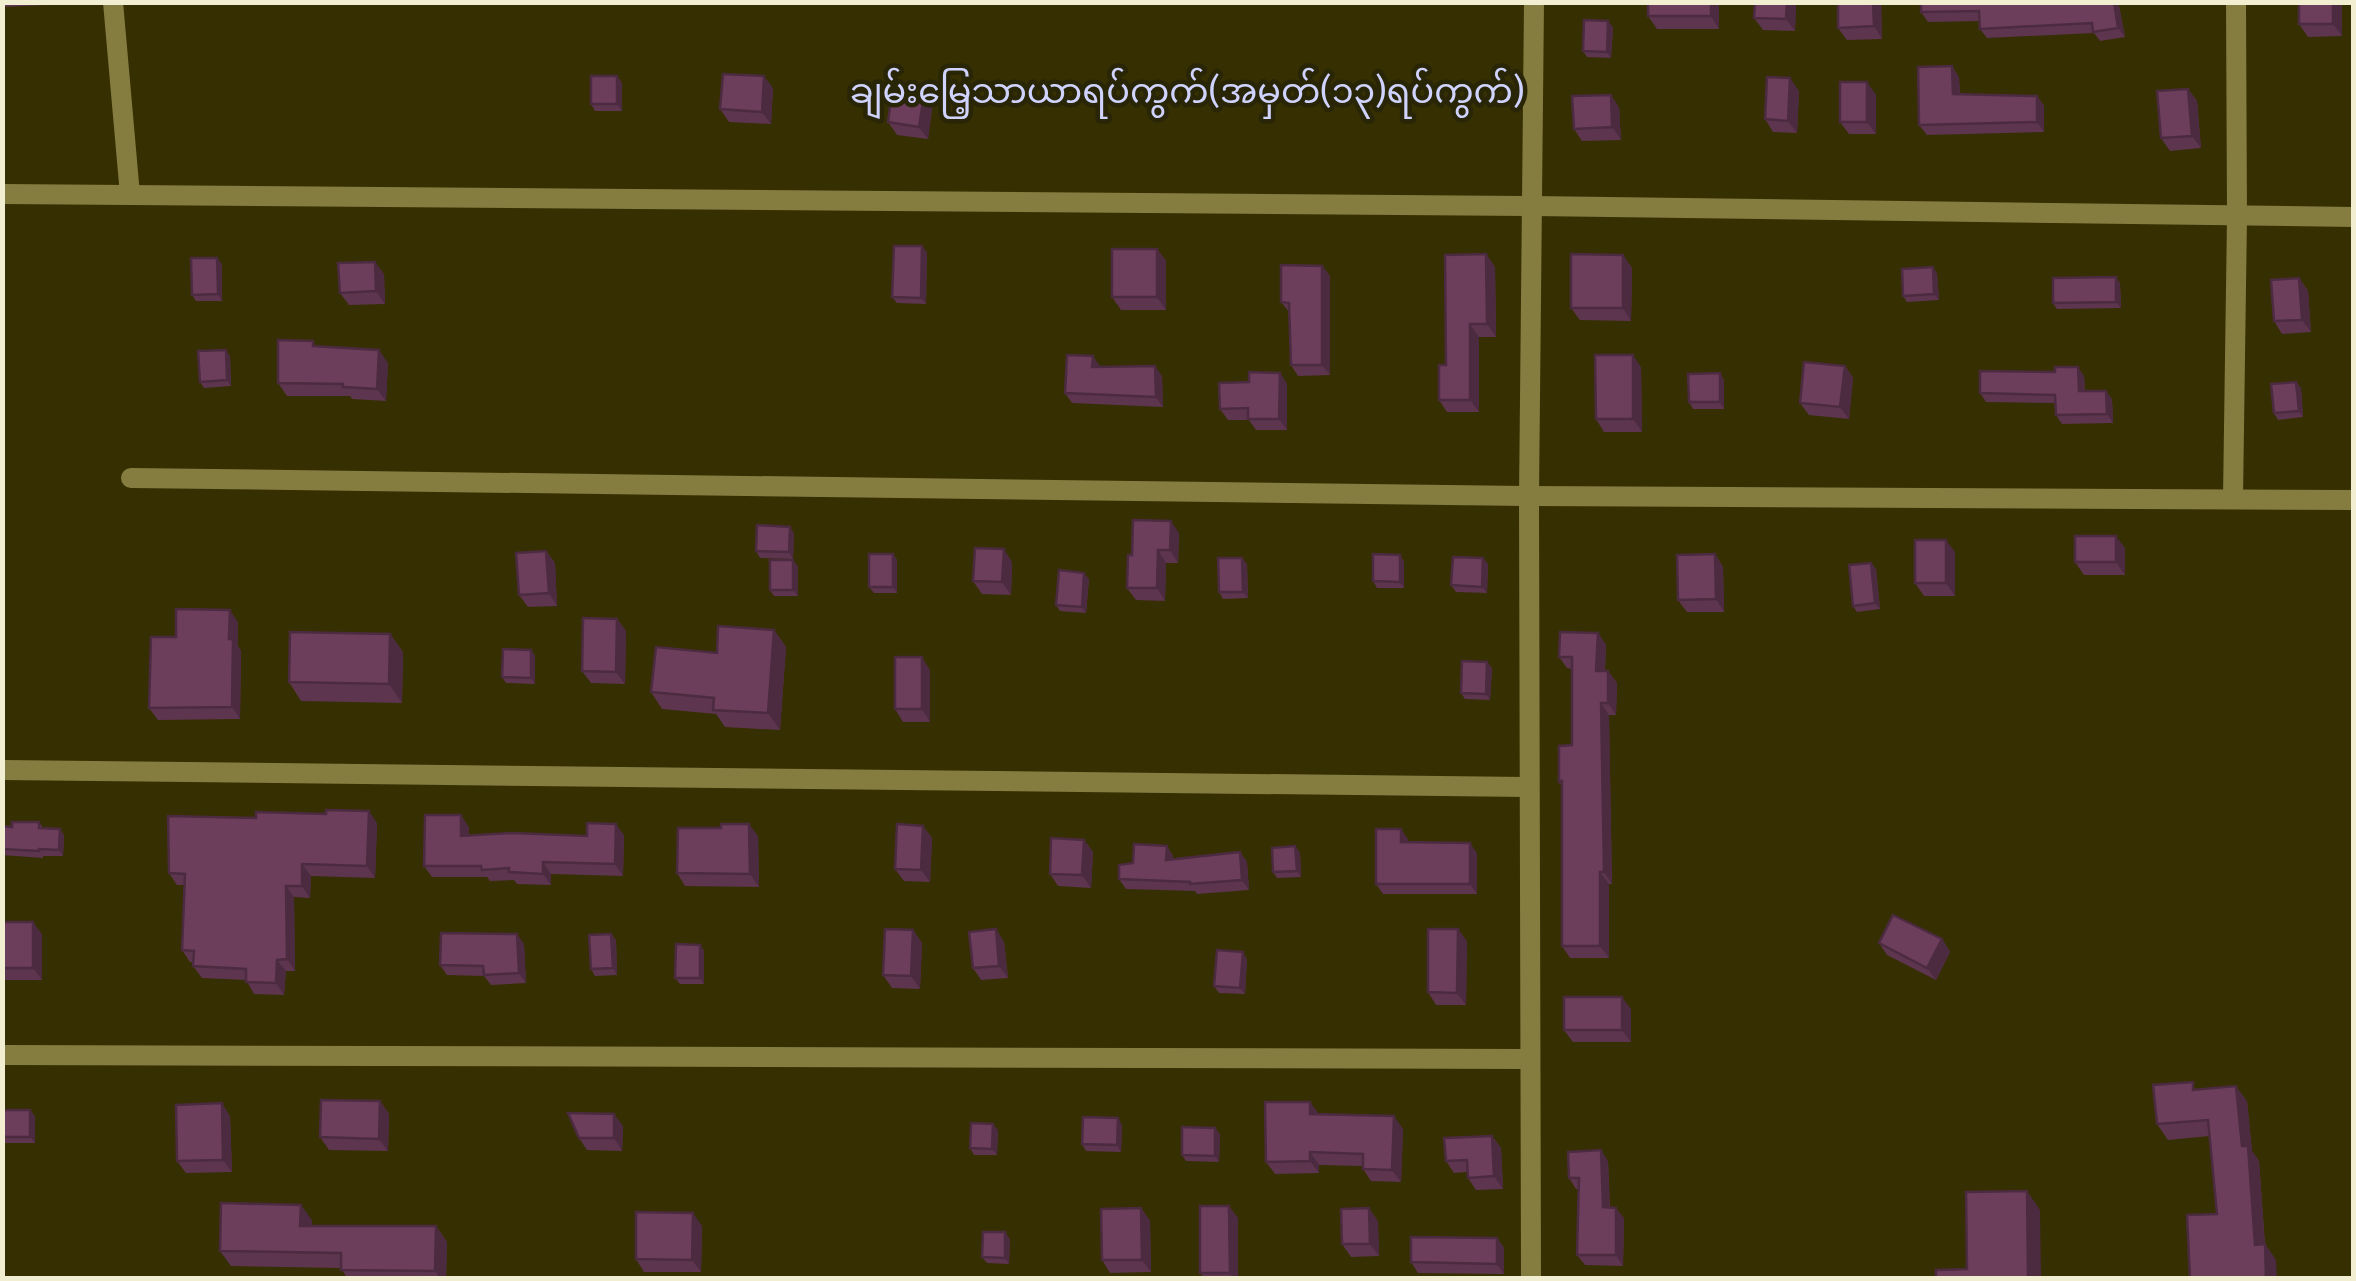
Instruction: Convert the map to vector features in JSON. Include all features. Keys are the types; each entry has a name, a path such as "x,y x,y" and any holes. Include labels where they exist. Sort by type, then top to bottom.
{"street":[{"path":"113,2 130,195"},
{"path":"1530,1278 1529,496 1534,2"},
{"path":"2233,498 2236,2"},
{"path":"2,194 1532,206 2354,218"},
{"path":"131,478 1529,496 2354,500"},
{"path":"2,770 1529,787"},
{"path":"2,1055 1529,1059"}],"building":[{"path":"1648,2 1711,2 1711,16 1648,16"},
{"path":"1755,2 1787,2 1786,19 1754,18"},
{"path":"1838,2 1873,2 1874,26 1838,28"},
{"path":"1921,2 2114,2 2118,28 2093,32 2092,23 1980,29 1979,11 1921,12"},
{"path":"2299,2 2333,2 2333,24 2299,24"},
{"path":"1584,20 1608,21 1607,52 1583,51"},
{"path":"1952,66 1953,94 2037,96 2037,122 1919,125 1918,67"},
{"path":"723,74 764,76 762,112 720,109"},
{"path":"591,76 617,76 617,104 591,104"},
{"path":"1767,77 1790,78 1788,121 1765,119"},
{"path":"1840,82 1867,82 1867,122 1840,122"},
{"path":"893,85 925,89 919,127 888,122"},
{"path":"2188,89 2192,136 2161,138 2157,91"},
{"path":"1611,95 1612,127 1574,129 1572,96"},
{"path":"894,246 922,246 921,298 892,297"},
{"path":"1112,249 1157,249 1157,297 1112,297"},
{"path":"1486,254 1487,324 1470,324 1470,400 1439,400 1439,365 1446,365 1445,255"},
{"path":"1571,254 1623,255 1623,308 1571,308"},
{"path":"191,258 217,258 218,294 192,295"},
{"path":"375,262 376,291 340,293 338,263"},
{"path":"1281,265 1322,266 1322,365 1291,365 1289,303 1281,302"},
{"path":"1933,267 1934,294 1903,296 1902,269"},
{"path":"2116,277 2116,302 2053,303 2053,278"},
{"path":"2299,278 2302,320 2274,321 2271,280"},
{"path":"278,340 379,350 377,389 278,383"},
{"path":"226,350 227,380 200,382 198,351"},
{"path":"1067,355 1093,356 1092,367 1155,366 1156,397 1065,393"},
{"path":"1595,355 1633,355 1633,419 1596,419"},
{"path":"1804,362 1845,366 1840,407 1800,403"},
{"path":"2055,367 2078,367 2079,391 2106,391 2107,414 2056,415 2055,395 1980,393 1980,371 2055,372"},
{"path":"1249,372 1280,373 1279,419 1248,419 1248,408 1220,409 1219,383 1249,382"},
{"path":"1720,373 1720,402 1689,402 1688,374"},
{"path":"2296,382 2299,411 2274,413 2271,384"},
{"path":"1133,520 1171,521 1170,550 1158,550 1157,588 1127,588"},
{"path":"757,525 790,527 789,552 756,551"},
{"path":"2075,536 2116,536 2116,562 2075,562"},
{"path":"1915,540 1946,540 1946,583 1915,583"},
{"path":"975,548 1004,549 1002,582 973,581"},
{"path":"546,551 549,593 519,595 516,553"},
{"path":"869,554 893,554 893,587 869,587"},
{"path":"1373,554 1400,555 1400,582 1373,581"},
{"path":"1715,554 1716,599 1678,600 1677,555"},
{"path":"1453,557 1483,558 1482,587 1451,585"},
{"path":"1218,558 1242,558 1243,592 1219,592"},
{"path":"770,560 793,560 793,590 770,590"},
{"path":"1871,563 1875,603 1853,606 1849,565"},
{"path":"1059,570 1084,573 1082,607 1056,605"},
{"path":"176,609 230,610 232,707 149,708 151,637 176,637"},
{"path":"583,618 617,619 616,672 582,671"},
{"path":"718,626 774,630 768,713 713,710 714,698 651,692 656,647 717,653"},
{"path":"290,632 390,634 389,684 289,682"},
{"path":"1560,632 1598,633 1596,671 1608,671 1608,703 1601,703 1604,872 1600,872 1600,946 1562,946 1559,746 1572,745 1572,657 1559,657"},
{"path":"503,649 531,650 531,678 502,677"},
{"path":"895,657 922,657 922,709 895,709"},
{"path":"1462,661 1487,662 1486,694 1461,693"},
{"path":"326,810 369,811 367,866 302,864 302,886 286,886 287,959 277,960 276,983 246,982 246,969 193,966 194,951 182,950 185,874 169,873 168,816 256,818 256,812 326,814"},
{"path":"425,815 461,815 461,836 587,836 587,823 616,824 615,864 543,862 543,874 509,872 509,868 482,870 481,866 424,866"},
{"path":"12,822 39,822 39,828 60,829 59,850 2,849 2,826 12,827"},
{"path":"721,824 749,824 750,874 677,873 678,828 721,828"},
{"path":"897,824 923,826 921,870 895,869"},
{"path":"1376,829 1401,829 1401,842 1470,843 1470,884 1376,884"},
{"path":"1051,838 1084,840 1082,875 1050,874"},
{"path":"1134,844 1167,846 1166,860 1240,852 1242,880 1190,884 1119,879 1119,865 1133,863"},
{"path":"1295,846 1297,871 1273,872 1272,848"},
{"path":"1893,915 1942,939 1927,968 1879,943"},
{"path":"2,922 33,922 33,968 2,968"},
{"path":"885,929 913,930 911,976 883,975"},
{"path":"996,929 999,966 973,968 969,932"},
{"path":"1428,929 1458,929 1457,993 1428,992"},
{"path":"441,933 517,934 519,973 484,975 483,966 440,965"},
{"path":"611,934 613,968 591,969 589,935"},
{"path":"676,944 700,945 700,978 675,978"},
{"path":"1217,950 1243,952 1240,988 1214,986"},
{"path":"1564,997 1622,997 1622,1030 1564,1030"},
{"path":"2193,1082 2193,1090 2236,1086 2242,1146 2248,1146 2255,1245 2265,1244 2266,1278 2190,1278 2187,1215 2217,1214 2208,1120 2157,1124 2153,1085"},
{"path":"321,1100 380,1101 379,1139 320,1137"},
{"path":"1265,1102 1310,1102 1310,1114 1394,1116 1392,1170 1363,1169 1363,1154 1310,1152 1310,1161 1266,1162"},
{"path":"222,1103 223,1160 177,1161 176,1105"},
{"path":"2,1110 30,1110 30,1137 2,1137"},
{"path":"568,1113 614,1114 614,1138 579,1138"},
{"path":"1083,1117 1118,1118 1117,1145 1082,1144"},
{"path":"971,1123 993,1124 992,1149 970,1148"},
{"path":"1182,1127 1215,1128 1215,1156 1182,1155"},
{"path":"1492,1136 1494,1176 1468,1178 1467,1160 1446,1161 1444,1138"},
{"path":"1601,1150 1603,1207 1616,1208 1616,1255 1577,1255 1579,1178 1569,1178 1568,1152"},
{"path":"2027,1191 2028,1278 1936,1278 1936,1270 1967,1269 1966,1192"},
{"path":"221,1203 301,1205 300,1226 436,1226 435,1271 341,1270 341,1253 220,1251"},
{"path":"1200,1206 1229,1206 1230,1273 1200,1273"},
{"path":"1141,1208 1142,1260 1102,1260 1101,1209"},
{"path":"1369,1208 1370,1244 1342,1244 1341,1209"},
{"path":"636,1212 693,1213 692,1260 636,1259"},
{"path":"983,1232 1005,1232 1005,1258 982,1257"},
{"path":"1411,1237 1497,1238 1497,1264 1411,1262"}],"district":[{"name":"ချမ်းမြေ့သာယာရပ်ကွက်(အမှတ်(၁၃)ရပ်ကွက်)","path":"1187,91"}]}
